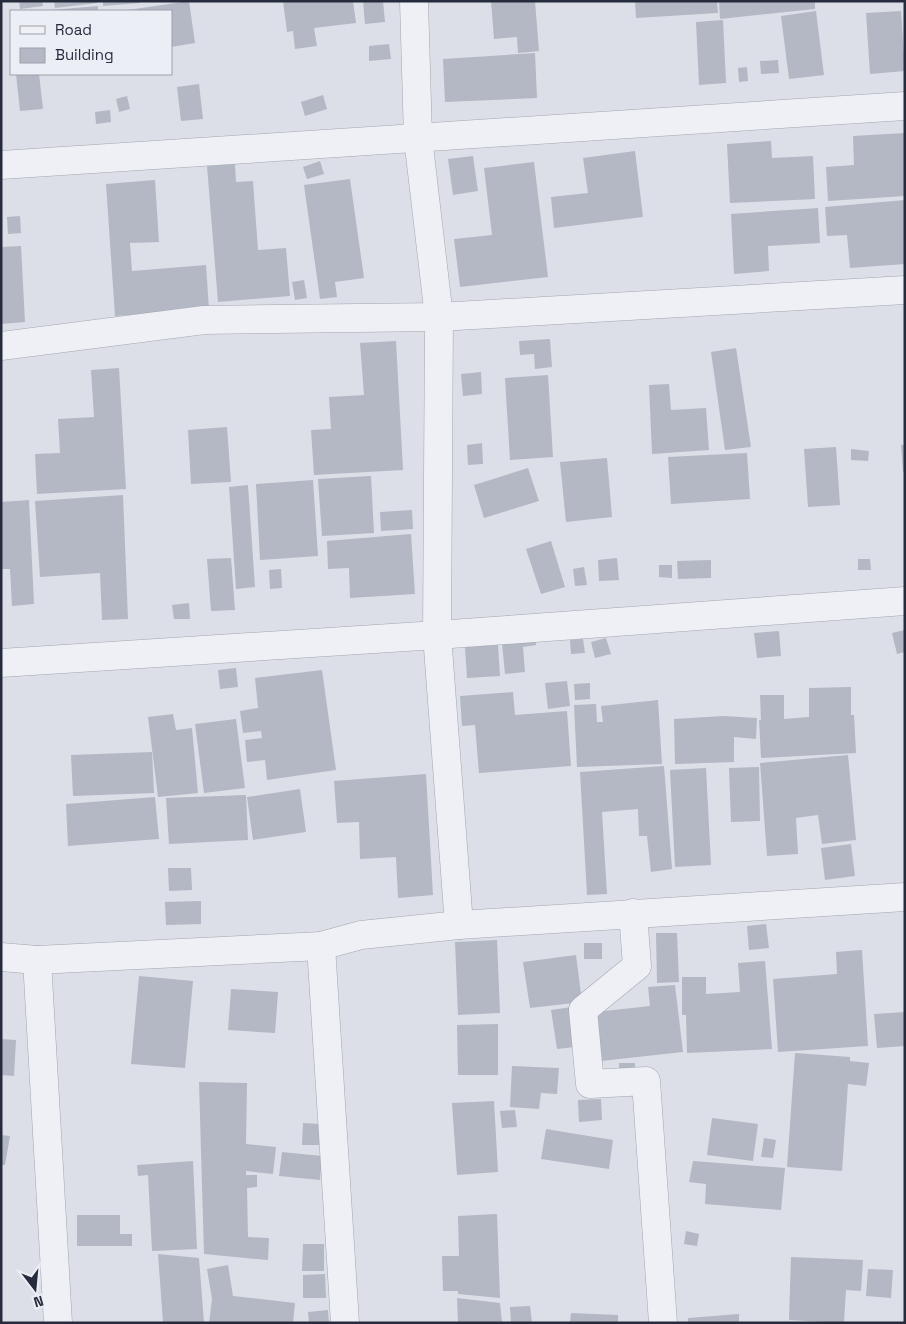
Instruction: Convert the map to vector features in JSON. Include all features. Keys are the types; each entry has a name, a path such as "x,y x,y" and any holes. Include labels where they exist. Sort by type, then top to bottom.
{"street":[{"path":"414,1 418,138 439,317 437,635 460,925"},
{"path":"1,165 905,106"},
{"path":"1,346 204,320 439,317 905,290"},
{"path":"1,663 437,635 905,601"},
{"path":"1,957 37,960 321,946 361,935 460,925 905,897"},
{"path":"633,913 637,966 584,1010 590,1084 646,1081 663,1323"},
{"path":"321,946 346,1323"},
{"path":"37,960 58,1323"}],"building":[{"path":"19,1 42,1 43,6 20,9"},
{"path":"54,1 96,1 97,3 55,8"},
{"path":"103,1 140,1 140,3 103,6"},
{"path":"189,1 195,43 172,47 172,10 128,10"},
{"path":"283,1 353,1 356,23 314,28 317,46 295,49 293,31 287,32"},
{"path":"363,1 383,1 385,22 365,24"},
{"path":"491,1 535,1 539,51 518,53 517,37 494,39"},
{"path":"635,1 717,1 718,13 636,18"},
{"path":"719,1 815,1 815,9 720,19"},
{"path":"98,6 98,10 51,10"},
{"path":"816,11 824,75 789,79 781,16"},
{"path":"901,11 905,71 870,74 866,13"},
{"path":"723,20 726,83 699,85 696,22"},
{"path":"389,44 391,59 369,61 369,46"},
{"path":"535,53 537,98 445,102 443,59"},
{"path":"778,60 779,73 761,74 760,61"},
{"path":"747,67 748,81 739,82 738,68"},
{"path":"16,75 39,75 43,109 20,111"},
{"path":"199,84 203,119 181,121 177,87"},
{"path":"323,95 327,109 305,116 301,102"},
{"path":"127,96 130,109 119,112 116,99"},
{"path":"110,110 111,122 96,124 95,112"},
{"path":"905,133 905,196 828,201 826,167 854,165 853,136"},
{"path":"771,141 772,158 813,156 815,199 730,203 727,144"},
{"path":"635,151 643,217 554,228 551,197 588,193 583,158"},
{"path":"473,156 478,191 453,195 448,159"},
{"path":"320,161 324,174 307,179 303,167"},
{"path":"534,162 548,277 460,287 454,239 492,235 484,168"},
{"path":"235,164 236,182 253,181 258,250 286,248 290,296 218,302 207,166"},
{"path":"350,179 364,278 335,282 337,297 320,299 304,185"},
{"path":"155,180 159,242 130,243 132,271 206,265 209,309 115,316 106,184"},
{"path":"905,200 905,264 850,268 847,235 827,236 825,207"},
{"path":"818,208 820,243 768,246 769,271 734,274 731,214"},
{"path":"20,216 21,233 8,234 7,217"},
{"path":"21,246 25,322 1,324 1,247"},
{"path":"304,280 307,298 295,300 292,282"},
{"path":"550,339 552,367 535,369 534,354 520,355 519,341"},
{"path":"396,341 403,470 314,475 311,430 331,429 329,397 364,395 360,343"},
{"path":"736,348 751,447 725,450 711,352"},
{"path":"119,368 126,489 37,494 35,454 60,453 58,419 94,417 91,370"},
{"path":"481,372 482,394 463,396 461,374"},
{"path":"548,375 553,457 510,460 505,378"},
{"path":"669,384 671,410 706,408 709,450 652,454 649,385"},
{"path":"227,427 231,482 191,484 188,430"},
{"path":"482,443 483,464 468,465 467,445"},
{"path":"901,445 905,445 905,472 903,472"},
{"path":"836,447 840,505 808,507 804,449"},
{"path":"851,449 869,451 868,461 851,460"},
{"path":"747,453 750,499 671,504 668,457"},
{"path":"607,458 612,517 566,522 560,462"},
{"path":"528,468 539,501 484,518 474,485"},
{"path":"371,476 374,533 322,536 318,479"},
{"path":"313,480 318,556 260,560 256,484"},
{"path":"248,485 255,587 236,589 229,487"},
{"path":"123,495 128,619 102,620 100,573 40,577 35,501"},
{"path":"29,500 34,604 12,606 10,569 1,569 1,502"},
{"path":"412,510 413,529 381,531 380,512"},
{"path":"411,534 415,594 350,598 349,568 328,569 327,541"},
{"path":"551,541 565,587 541,594 526,549"},
{"path":"231,558 235,610 211,611 207,559"},
{"path":"617,558 619,580 599,581 598,560"},
{"path":"858,559 870,559 871,570 858,570"},
{"path":"711,560 711,578 678,579 677,561"},
{"path":"659,565 672,565 672,578 659,577"},
{"path":"584,567 587,585 575,586 573,569"},
{"path":"281,569 282,588 270,589 269,570"},
{"path":"189,603 190,619 174,619 172,605"},
{"path":"905,630 905,652 897,654 892,633"},
{"path":"779,631 781,656 757,658 754,633"},
{"path":"501,633 535,633 536,645 523,647 525,672 505,674"},
{"path":"606,638 611,654 595,658 591,642"},
{"path":"583,639 585,653 571,654 570,640"},
{"path":"498,645 500,676 467,678 465,647"},
{"path":"236,668 238,687 220,689 218,670"},
{"path":"322,670 336,770 267,780 265,760 247,762 245,740 262,738 261,731 243,733 240,711 258,708 255,678"},
{"path":"567,681 570,706 548,709 545,683"},
{"path":"590,683 590,699 575,700 574,684"},
{"path":"851,687 851,715 854,715 856,753 761,758 760,695 784,695 784,719 809,717 809,688"},
{"path":"513,692 515,715 567,711 571,766 479,773 475,725 462,726 460,696"},
{"path":"658,700 662,764 577,767 574,705 596,704 597,722 603,722 601,706"},
{"path":"173,714 176,730 192,728 198,793 158,797 148,717"},
{"path":"723,716 757,718 756,739 734,737 734,762 675,764 674,719"},
{"path":"236,719 245,788 204,793 195,724"},
{"path":"152,752 154,793 73,796 71,755"},
{"path":"848,755 856,840 822,844 818,815 796,818 798,854 767,856 760,763"},
{"path":"664,766 672,869 651,872 647,836 639,836 638,809 602,812 607,894 587,895 580,772"},
{"path":"759,767 760,821 731,822 729,768"},
{"path":"706,768 711,865 675,867 670,770"},
{"path":"426,774 433,895 398,898 396,857 360,859 359,822 337,823 334,781"},
{"path":"300,789 306,832 253,840 247,797"},
{"path":"246,795 248,840 169,844 166,798"},
{"path":"155,797 159,839 68,846 66,804"},
{"path":"851,844 855,876 825,880 821,848"},
{"path":"168,868 191,868 192,890 169,891"},
{"path":"201,901 201,924 166,925 165,902"},
{"path":"766,924 769,948 749,950 747,926"},
{"path":"656,933 677,933 679,982 657,983"},
{"path":"497,940 500,1013 458,1015 455,942"},
{"path":"584,943 602,943 602,959 584,959"},
{"path":"862,950 868,1046 778,1052 773,979 837,974 836,952"},
{"path":"576,955 582,1002 530,1008 523,962"},
{"path":"765,961 772,1049 687,1053 686,1015 682,1015 682,977 706,977 706,994 740,992 738,963"},
{"path":"139,976 193,981 185,1068 131,1064"},
{"path":"675,985 683,1052 592,1062 586,1013 650,1006 648,987"},
{"path":"231,989 278,992 275,1033 228,1030"},
{"path":"579,1006 584,1046 557,1049 551,1010"},
{"path":"905,1012 905,1046 877,1048 874,1014"},
{"path":"498,1024 498,1075 458,1075 457,1025"},
{"path":"1,1039 16,1040 14,1076 1,1075"},
{"path":"795,1053 850,1057 850,1061 869,1063 866,1086 848,1084 842,1171 787,1167"},
{"path":"619,1063 635,1063 635,1076 619,1076"},
{"path":"512,1066 559,1068 557,1094 541,1093 539,1109 510,1107"},
{"path":"199,1082 247,1083 246,1144 276,1147 273,1174 246,1171 246,1175 257,1175 257,1187 247,1188 248,1237 269,1238 268,1260 204,1254"},
{"path":"601,1099 602,1120 579,1122 578,1100"},
{"path":"494,1101 498,1172 457,1175 452,1103"},
{"path":"515,1110 517,1127 502,1128 500,1111"},
{"path":"712,1118 758,1124 753,1161 707,1155"},
{"path":"303,1123 320,1124 319,1145 302,1145"},
{"path":"546,1129 613,1140 609,1169 541,1159"},
{"path":"1,1135 10,1136 5,1165 1,1165"},
{"path":"764,1138 776,1140 773,1158 761,1157"},
{"path":"282,1152 322,1156 320,1180 279,1176"},
{"path":"193,1161 197,1249 152,1251 148,1175 138,1176 137,1165"},
{"path":"693,1161 785,1168 781,1210 705,1204 706,1184 689,1182"},
{"path":"497,1214 500,1298 458,1294 458,1291 443,1291 442,1256 459,1256 458,1216"},
{"path":"77,1215 120,1215 120,1234 132,1234 132,1246 77,1246"},
{"path":"686,1231 699,1234 697,1246 684,1244"},
{"path":"303,1244 324,1244 324,1271 302,1271"},
{"path":"158,1254 199,1258 204,1323 163,1323"},
{"path":"791,1257 863,1260 861,1291 846,1290 844,1323 789,1320"},
{"path":"228,1265 233,1296 295,1303 293,1323 209,1323 212,1299 207,1269"},
{"path":"868,1269 893,1270 891,1298 866,1296"},
{"path":"325,1274 326,1298 303,1298 303,1275"},
{"path":"457,1298 500,1303 502,1323 458,1323"},
{"path":"530,1306 532,1323 511,1323 510,1307"},
{"path":"328,1310 329,1323 309,1323 308,1312"},
{"path":"571,1313 618,1315 618,1323 570,1323"},
{"path":"739,1314 739,1323 688,1323 688,1318"}]}
